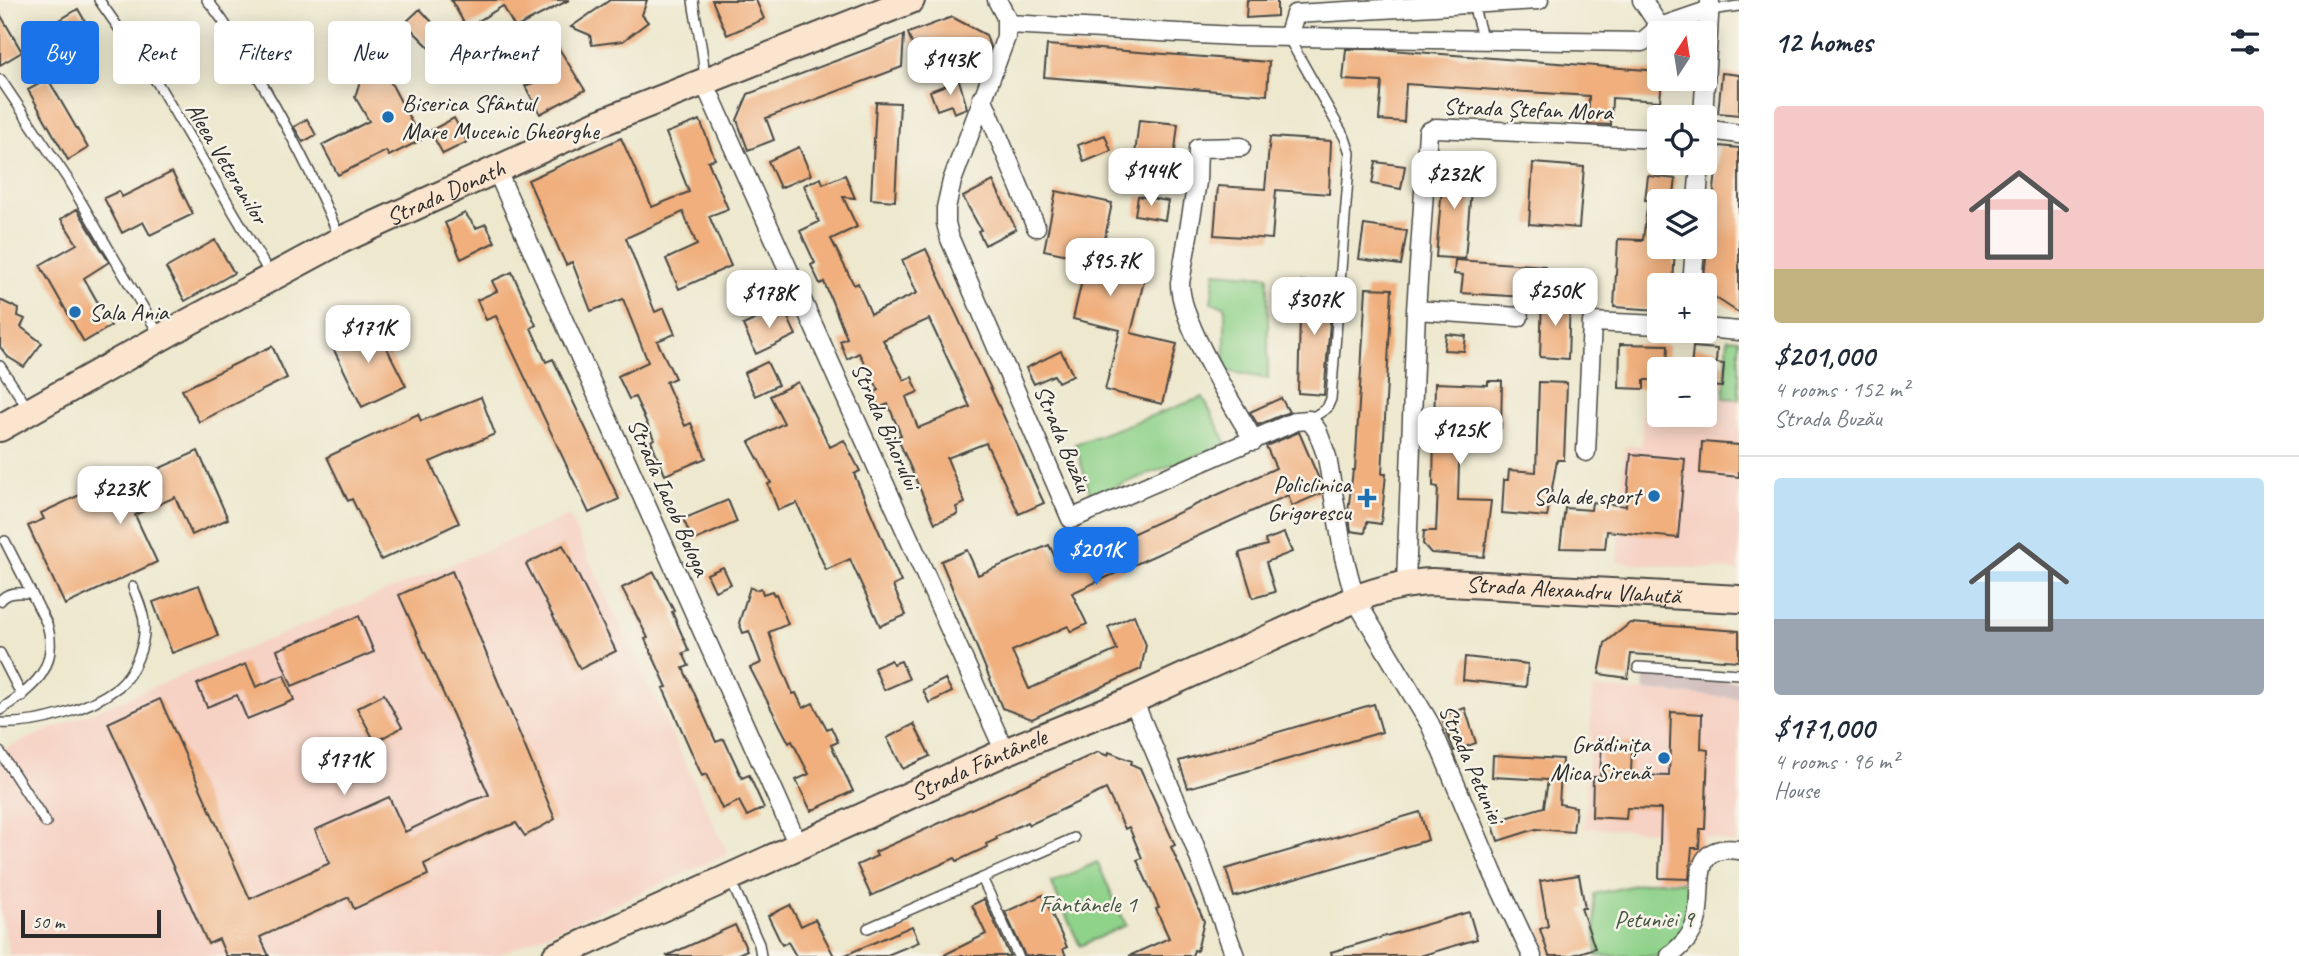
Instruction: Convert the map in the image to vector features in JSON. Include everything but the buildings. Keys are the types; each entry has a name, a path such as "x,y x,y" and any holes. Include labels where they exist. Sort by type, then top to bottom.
{"main road":[{"name":"Strada Donath","path":"0,428 160,337 341,240 597,124 911,0"},
{"name":"Strada Fântânele","path":"556,956 797,845 1005,752 1133,699 1355,598 1406,583"},
{"name":"Strada Alexandru Vlahuță","path":"1406,583 1545,587 1739,599"}],"street":[{"path":"997,0 1008,24 1288,37 1642,41 1647,37"},
{"path":"1288,37 1294,14 1539,0"},
{"path":"1642,0 1656,21"},
{"path":"1674,21 1710,5 1704,105"},
{"name":"Strada Buzău","path":"1008,24 1006,37 953,181 946,208 946,223 950,239 1071,519 1296,421 1309,420"},
{"name":"Strada Bihorului","path":"704,82 1005,752"},
{"path":"982,97 1036,227"},
{"name":"Strada Ștefan Mora","path":"1406,583 1416,310 1428,132 1436,128 1647,138"},
{"path":"1717,131 1739,134"},
{"path":"1241,147 1198,148 1197,182 1180,283 1180,298 1200,346 1254,441"},
{"name":"Strada Iacob Bologa","path":"496,169 797,845"},
{"path":"1416,310 1518,317"},
{"path":"1586,452 1592,322 1647,324"},
{"path":"1717,329 1739,331"},
{"path":"1309,420 1317,430 1327,457 1344,557 1355,598"},
{"name":"Strada Petuniei","path":"1355,598 1430,724 1493,873 1532,956"},
{"path":"1133,699 1193,841 1235,956"},
{"path":"1670,956 1687,941 1697,920 1698,882 1703,866 1712,853 1735,849"}],"lane":[{"name":"Aleea Veteranilor","path":"99,0 158,84 272,277"},
{"path":"207,0 262,84 300,153 341,240"},
{"path":"693,0 696,30 704,59 704,82"},
{"path":"1474,5 1483,40"},
{"path":"1710,5 1739,6"},
{"path":"1288,37 1345,138 1350,153 1331,399 1328,408 1309,420"},
{"path":"1,80 67,178 160,337"},
{"path":"0,366 30,411"},
{"path":"0,710 22,695 42,674 52,653 47,624 5,541"},
{"path":"0,723 42,721 101,697 119,686 132,671 143,640 144,622 133,587"},
{"path":"0,601 4,596 13,593 31,593"},
{"path":"0,653 22,695"},
{"path":"1638,667 1739,674"},
{"path":"0,751 46,822"},
{"path":"868,928 1074,838"},
{"path":"728,876 759,944 761,956"},
{"path":"982,878 1018,956"}],"shaded area":[{"path":"1728,338 1739,339 1739,571 1617,562 1625,446 1641,446 1644,393 1647,393 1647,427 1717,427 1717,398 1724,398"},
{"path":"569,516 728,854 496,956 10,956 0,910 0,750"},
{"path":"1644,676 1739,682 1739,698 1643,691"},
{"name":"Grădinița Mica Sirenă","path":"1593,688 1739,698 1739,819 1735,844 1703,835 1703,851 1695,852 1694,882 1654,881 1654,831 1584,828"}],"green space":[{"path":"1215,272 1268,276 1268,379 1225,371 1225,306 1211,303"},
{"path":"1728,338 1739,339 1739,399 1724,398"},
{"path":"1203,397 1227,444 1091,496 1075,444"},
{"name":"Fântânele 1","path":"1097,862 1126,925 1080,946 1051,883"},
{"name":"Petuniei 9","path":"1654,881 1698,882 1697,920 1670,956 1597,956 1594,894"}],"place":[{"name":"Biserica Sfântul Mare Mucenic Gheorghe","path":"388,117"},
{"name":"Sala Ania","path":"75,312"},
{"name":"Sala de sport","path":"1654,496"},
{"name":"Policlinica Grigorescu","path":"1367,498"},
{"name":"Grădinița Mica Sirenă","path":"1664,758"}]}
